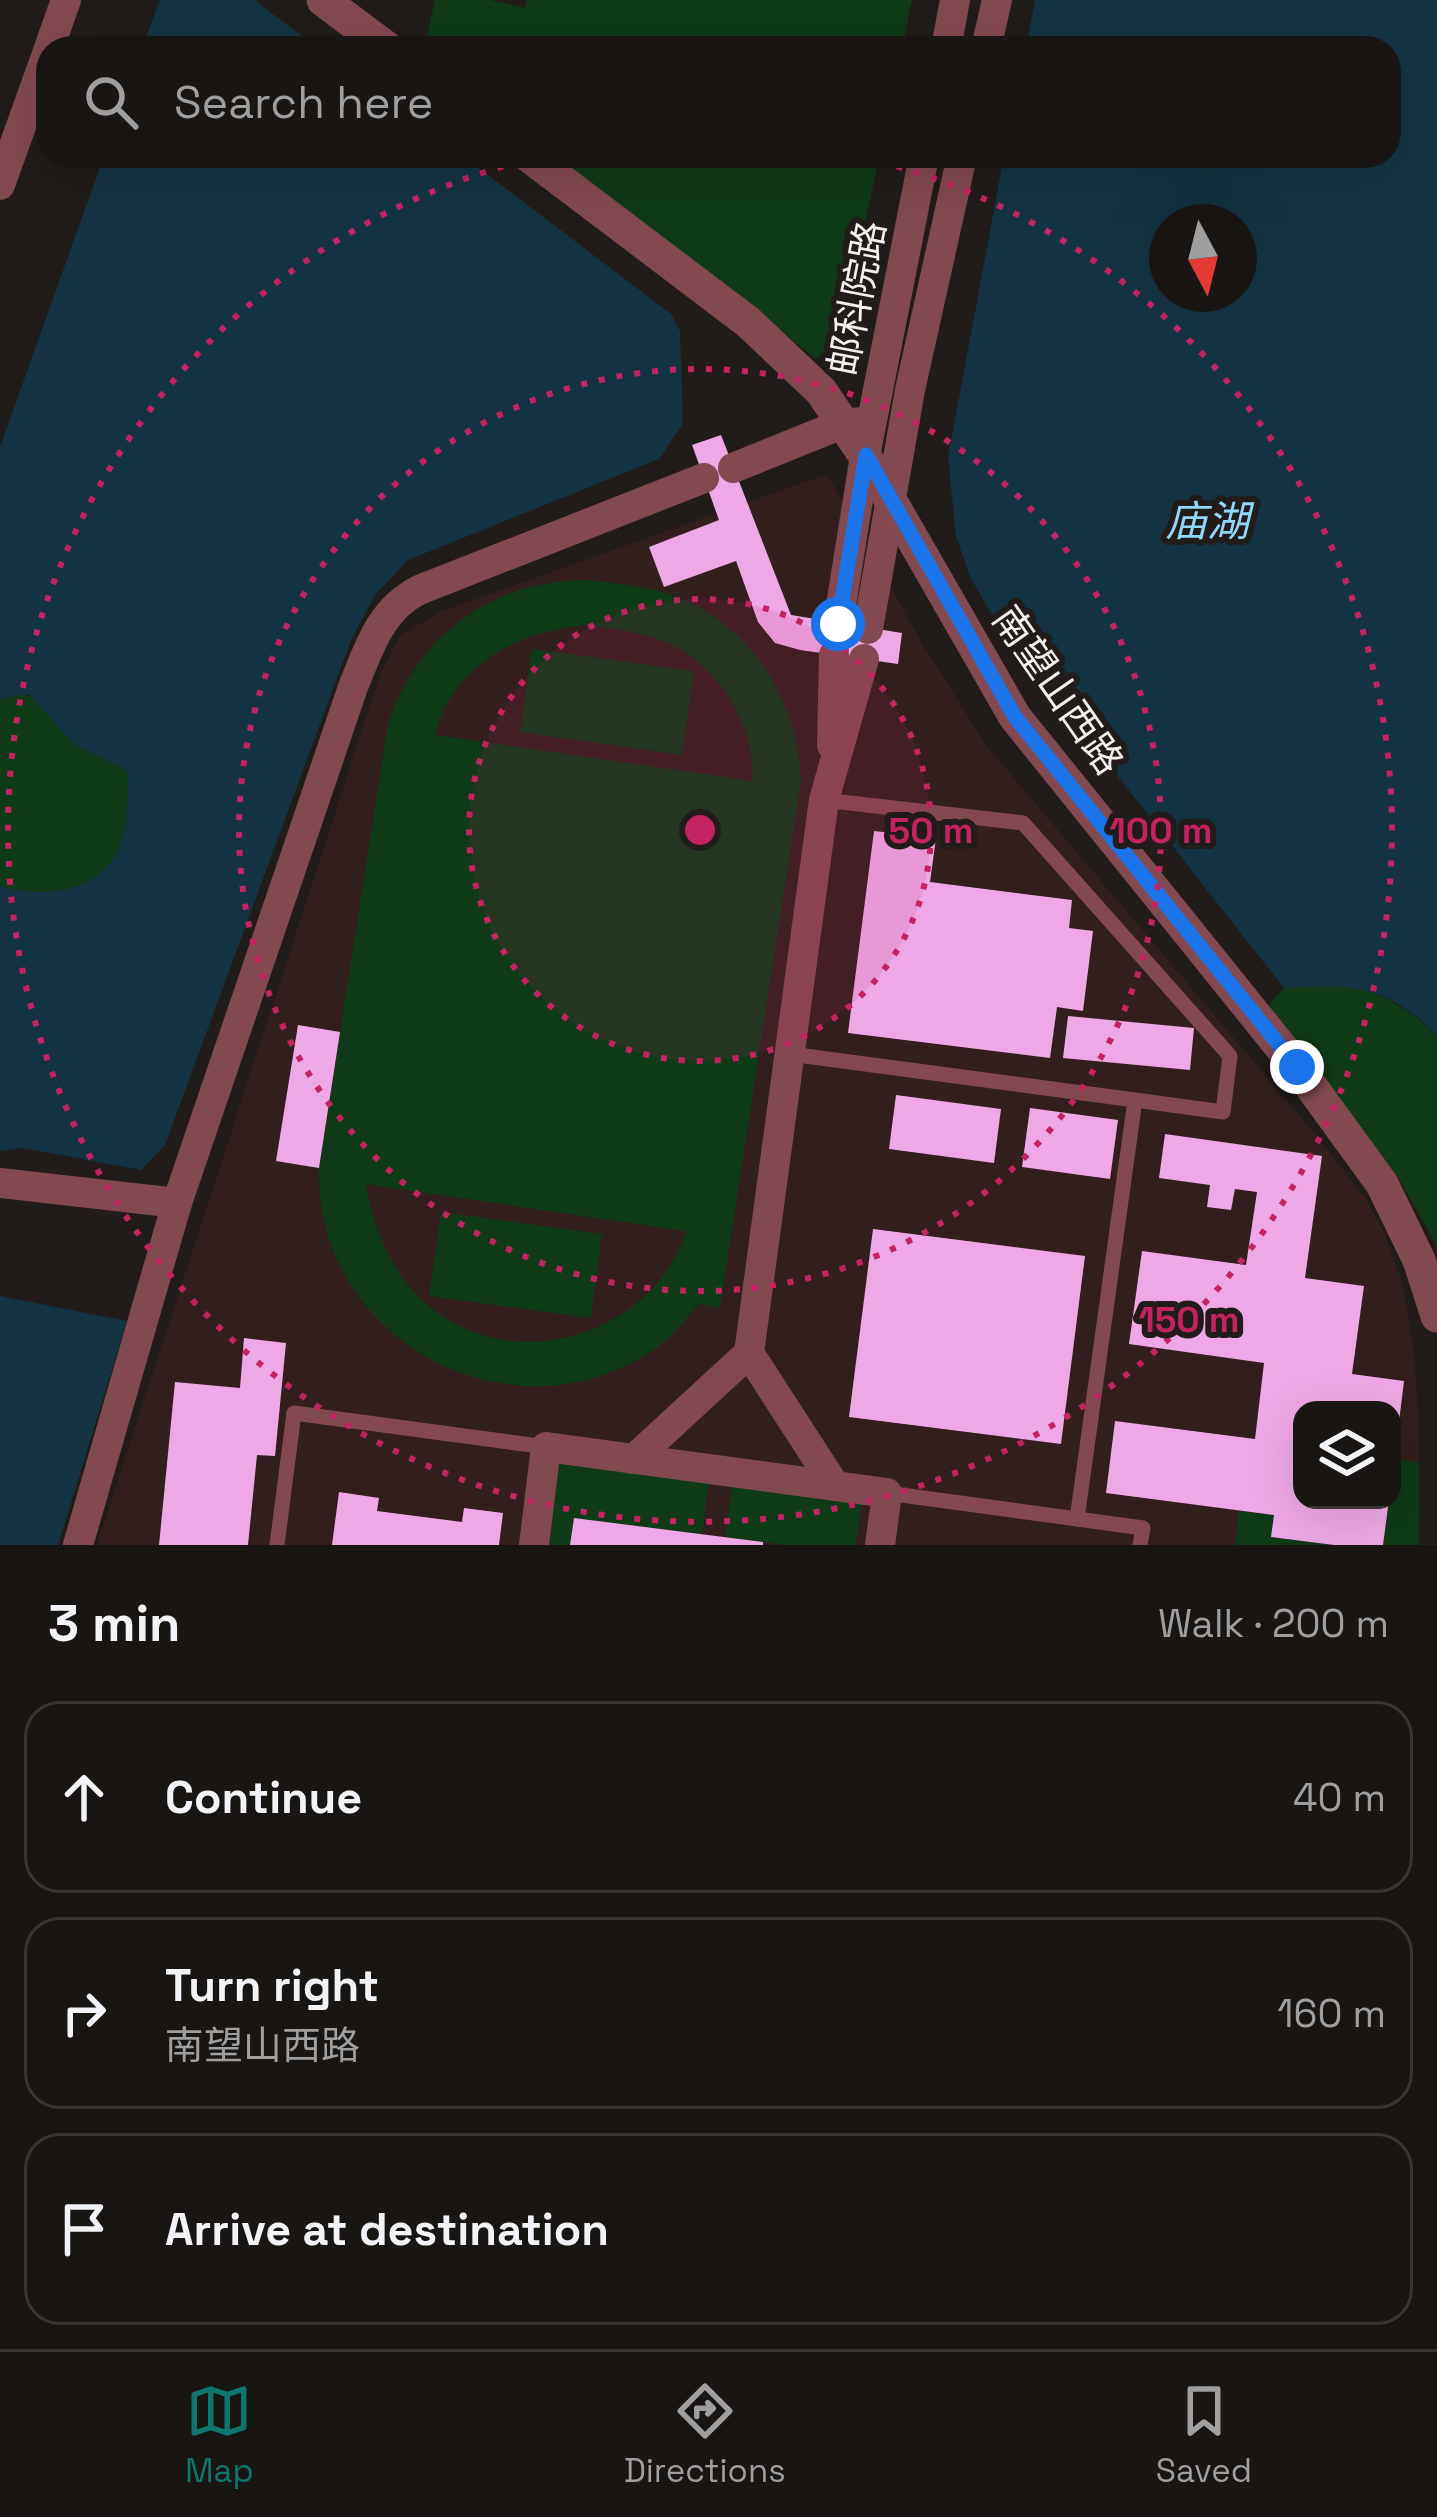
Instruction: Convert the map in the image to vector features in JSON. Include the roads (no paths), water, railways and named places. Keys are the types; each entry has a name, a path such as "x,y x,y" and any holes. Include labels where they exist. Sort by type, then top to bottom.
{"street":[{"path":"53,36 66,0"},
{"path":"323,0 371,36"},
{"path":"948,36 955,0"},
{"path":"989,36 997,0"},
{"path":"0,185 36,83"},
{"name":"南望山西路","path":"545,168 748,322 860,434 889,500 1015,717 1297,1067 1382,1184 1420,1260 1437,1316"},
{"name":"邮科院路","path":"851,642 860,434 921,168"},
{"path":"634,1459 749,1353 851,642 889,500 959,168"},
{"path":"78,1545 177,1204 353,687 388,612 419,590 719,473 904,420"},
{"path":"0,1183 177,1204"},
{"path":"749,1353 836,1486"},
{"path":"534,1545 547,1447 886,1493 880,1545"}],"lane":[{"path":"790,1054 1223,1112 1230,1056 1023,824 828,788"},
{"path":"1077,1519 1135,1100"},
{"path":"277,1545 294,1413 547,1447"},
{"path":"886,1493 1143,1528 1141,1545"}],"water":[{"path":"160,0 254,0 302,36 146,36"},
{"name":"庙湖","path":"1035,0 1437,0 1437,1037 1402,1006 1367,991 1284,988 996,621 970,577 956,536 948,457 1002,168 1401,168 1401,36 1028,36"},
{"path":"100,168 479,168 671,314 680,331 683,423 659,459 408,560 375,595 351,640 165,1145 141,1170 23,1148 0,1151 0,886 49,892 96,877 118,851 124,833 128,776 125,769 75,745 29,694 0,699 0,447"},
{"path":"0,1296 127,1321 58,1545 0,1545"}]}
